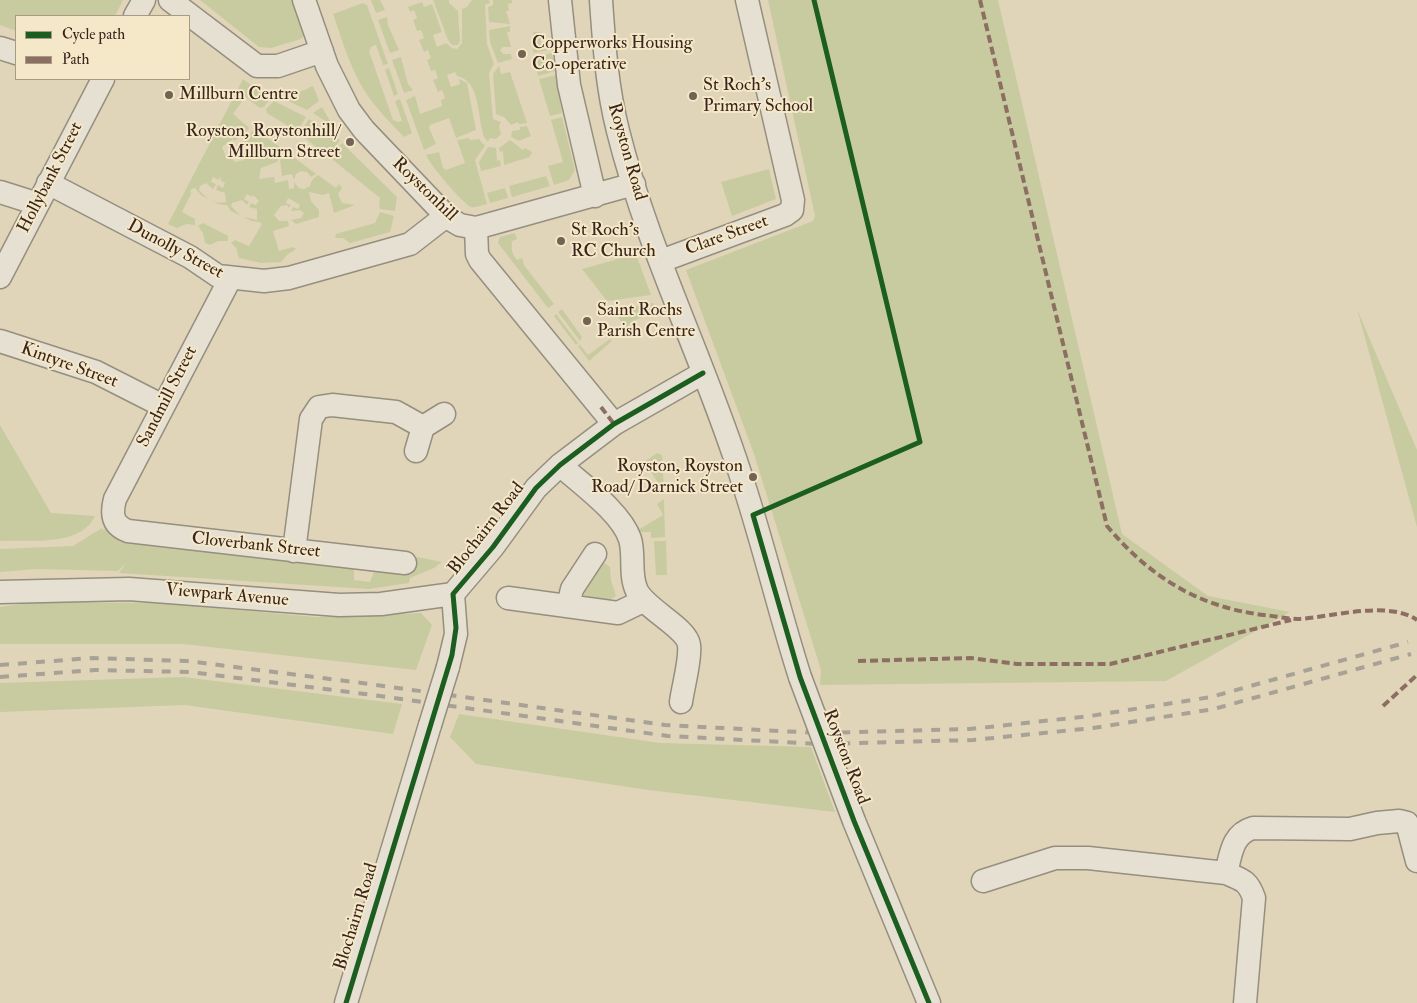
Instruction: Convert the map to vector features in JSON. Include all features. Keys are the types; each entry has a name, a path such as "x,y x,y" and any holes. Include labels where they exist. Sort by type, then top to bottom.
{"street":[{"path":"136,15 144,0"},
{"path":"170,0 189,15"},
{"name":"Roystonhill","path":"304,0 339,94 353,116 446,216 460,225 476,228 477,254 480,260 607,416"},
{"path":"560,0 568,85 595,196"},
{"name":"Royston Road","path":"601,0 606,62 612,104 634,184 739,469 800,677 854,821 929,1003"},
{"name":"Clare Street","path":"661,261 785,215 792,210 793,200 747,0"},
{"path":"190,16 257,66 278,66 322,51"},
{"path":"0,48 15,53"},
{"name":"Hollybank Street","path":"0,277 38,204 98,80"},
{"name":"Dunolly Street","path":"48,183 190,257 212,274 230,278 273,281 407,245 446,216"},
{"path":"476,228 634,184"},
{"path":"0,192 38,204"},
{"name":"Sandmill Street","path":"113,518 111,513 115,499 230,278"},
{"name":"Kintyre Street","path":"0,341 96,372 163,406"},
{"name":"Blochairn Road","path":"346,1003 448,668 456,634 453,594 493,547 536,488 607,416 703,373"},
{"path":"294,551 311,418 315,410 327,405 390,411 401,413 422,427"},
{"path":"416,451 422,427 444,414"},
{"path":"560,465 610,510 626,530 631,545 634,583 643,601 684,635 689,644 681,702"},
{"name":"Cloverbank Street","path":"113,518 119,528 128,531 294,551 363,568 405,563"},
{"path":"568,606 570,593 595,554"},
{"name":"Viewpark Avenue","path":"0,592 129,589 339,605 381,604 453,594"},
{"path":"508,598 618,613 643,601"},
{"path":"1226,874 1234,841 1244,830 1253,828 1350,829 1398,821 1407,824 1417,861"},
{"path":"983,881 1055,858 1088,858 1226,874 1250,885 1254,898 1245,1003"}],"green space":[{"path":"0,0 123,0 116,15 15,15 15,31 0,25"},
{"path":"200,0 293,0 304,36 301,39 271,48 259,47"},
{"path":"371,0 380,0 385,10 376,13"},
{"path":"433,0 449,0 449,3 458,11 460,41 458,45 452,45 448,40"},
{"path":"472,0 489,0 490,3 485,5 487,44 494,64 489,73 493,119 501,122 499,126 501,134 496,139 490,138 488,142 484,137 474,92 465,79 457,76 455,72 447,75 451,87 460,84 459,79 467,83 476,130 456,138 449,118 430,125 429,128 436,144 424,150 406,100 415,96 420,114 442,106 441,100 445,98 442,90 438,92 433,80 438,78 435,70 431,71 427,60 431,58 428,50 424,52 419,40 424,38 421,30 417,31 413,20 417,18 414,10 410,12 408,7 422,2 424,7 432,4 442,32 433,35 437,47 446,43 452,48 457,49 462,43 462,9 467,7"},
{"path":"493,0 512,0 512,3 508,4 509,11 506,11 510,24 489,22 488,7 493,5"},
{"path":"768,0 998,0 1122,534 1208,596 1290,612 1166,681 820,685 821,670 754,454 686,270 813,221 815,216"},
{"path":"363,3 367,5 388,64 383,65 376,45 372,46 369,51 393,120 402,121 395,101 400,99 412,133 404,137 368,97 350,63 333,14"},
{"path":"387,17 388,25 399,50 390,53 378,20"},
{"path":"510,26 510,32 507,32 511,47 503,47 500,50 503,54 511,54 512,59 498,63 490,42 489,30"},
{"path":"533,32 540,32 541,45 554,44 554,49 533,53 536,35"},
{"path":"552,53 555,71 538,76 533,57"},
{"path":"401,57 408,84 413,90 404,93 392,60"},
{"path":"499,66 501,74 510,72 527,123 519,124 518,122 511,125 504,117 496,114 493,74"},
{"path":"389,68 398,94 394,96 385,70"},
{"path":"556,75 562,113 550,116 539,79"},
{"path":"243,79 270,99 264,107 260,108 245,97 233,114 249,128 243,136 234,141 233,139 222,147 226,157 231,157 235,162 244,160 245,147 243,147 243,143 254,129 283,149 277,162 261,168 259,179 274,177 275,183 288,180 289,189 294,188 294,182 299,188 304,189 310,186 312,180 318,175 336,188 339,184 342,188 338,194 342,203 355,205 334,213 329,193 323,195 309,192 311,201 319,210 319,217 296,224 291,220 301,218 304,213 300,210 291,211 293,207 298,209 300,205 288,198 286,203 291,205 289,208 287,205 281,206 274,215 279,221 288,221 289,226 273,231 279,251 293,247 296,249 281,262 261,263 239,258 236,248 231,243 235,240 249,246 262,224 244,217 257,220 257,209 249,207 251,203 256,205 259,201 253,195 252,197 247,194 244,199 249,202 247,205 242,200 232,203 231,206 241,216 231,211 227,205 218,204 211,200 219,203 226,202 225,193 216,190 218,185 223,188 225,183 221,181 220,177 218,180 213,177 211,182 216,184 213,189 206,183 200,186 199,190 208,199 195,188 190,190 191,194 182,212 195,219 195,225 186,224 177,228 168,224"},
{"path":"313,86 319,101 307,110 284,99"},
{"path":"274,101 306,117 298,130 294,130 267,113 266,109"},
{"path":"322,107 333,126 313,113"},
{"path":"562,117 575,170 569,180 554,185 548,166 563,162 551,120"},
{"path":"309,119 340,140 330,154 326,155 301,135 300,132"},
{"path":"527,126 531,136 519,141 511,137 512,131 520,130 520,127"},
{"path":"469,138 470,140 479,139 485,146 475,160 487,204 475,207 471,207 454,192 426,155 439,152 443,168 446,170 465,163 457,140"},
{"path":"510,140 523,150 525,148 532,152 530,157 504,165 503,151 500,152 499,148"},
{"path":"342,143 397,197 395,211 380,209 380,198 333,160 332,156"},
{"path":"488,147 496,148 497,161 500,160 501,166 481,171 479,162"},
{"path":"287,152 316,174 311,177 307,172 301,171 296,174 294,180 292,174 282,176 280,160"},
{"path":"769,169 776,199 732,216 721,182"},
{"path":"546,176 550,186 512,197 509,186"},
{"path":"505,188 508,198 490,203 487,193"},
{"path":"380,212 394,216 390,232 350,243 343,238 335,238 336,234 375,223"},
{"path":"203,223 228,236 228,241 218,241 210,245 205,243 203,233 198,226"},
{"path":"515,233 517,239 512,241 513,253 517,260 522,258 524,265 554,304 548,308 498,243 500,237"},
{"path":"636,254 651,295 607,301 582,269"},
{"path":"653,303 656,311 633,321 626,328 615,313 621,309"},
{"path":"562,309 582,337 580,341 558,312"},
{"path":"1357,309 1417,450 1417,527"},
{"path":"556,314 578,343 576,345 554,316"},
{"path":"610,339 612,341 589,361 578,346 580,345 588,355"},
{"path":"0,425 51,513 95,516 88,526 78,533 53,540 0,541"},
{"path":"657,453 662,455 664,491 644,462"},
{"path":"664,499 665,537 651,538 651,532 639,532 638,530 663,515 657,504"},
{"path":"107,527 114,538 350,565 354,570 354,580 370,582 375,569 412,556 442,562 434,568 410,578 409,583 369,589 119,573 126,563 118,571 37,569 0,572 0,549 73,546 102,528 103,530"},
{"path":"654,541 666,541 667,575 656,575"},
{"path":"600,560 610,567 611,580 616,596 604,603 585,598 582,590"},
{"path":"37,602 161,603 316,617 421,613 432,625 416,670 183,644 0,644 0,607"},
{"path":"183,677 402,704 393,734 185,705 0,712 0,683"},
{"path":"459,714 660,743 811,747 835,812 648,790 476,764 450,737"}],"railway":[{"path":"0,665 92,658 187,661 665,725 818,733 970,729 1090,716 1211,697 1408,642"},
{"path":"0,677 95,670 190,672 668,736 820,744 973,740 1093,728 1214,709 1411,654"}],"marked path":[{"path":"980,0 1107,526 1123,544 1158,574 1177,587 1218,605 1240,611 1294,619 1376,610 1405,614 1417,620"},
{"path":"601,407 614,424"},
{"path":"858,661 971,658 1017,664 1110,664 1291,620"},
{"path":"1383,706 1417,675"}],"cycle path":[{"path":"814,0 920,442 753,515 800,677 854,821 929,1003"},
{"path":"346,1003 452,655 456,628 453,594 493,547 536,488 560,465 614,424 703,373"}],"place":[{"name":"Copperworks Housing Co-operative","path":"522,54"},
{"name":"Millburn Centre","path":"169,95"},
{"name":"St Roch's Primary School","path":"693,96"},
{"name":"Royston, Roystonhill/ Millburn Street","path":"350,142"},
{"name":"St Roch's RC Church","path":"561,241"},
{"name":"Saint Rochs Parish Centre","path":"587,321"},
{"name":"Royston, Royston Road/ Darnick Street","path":"753,477"}]}
